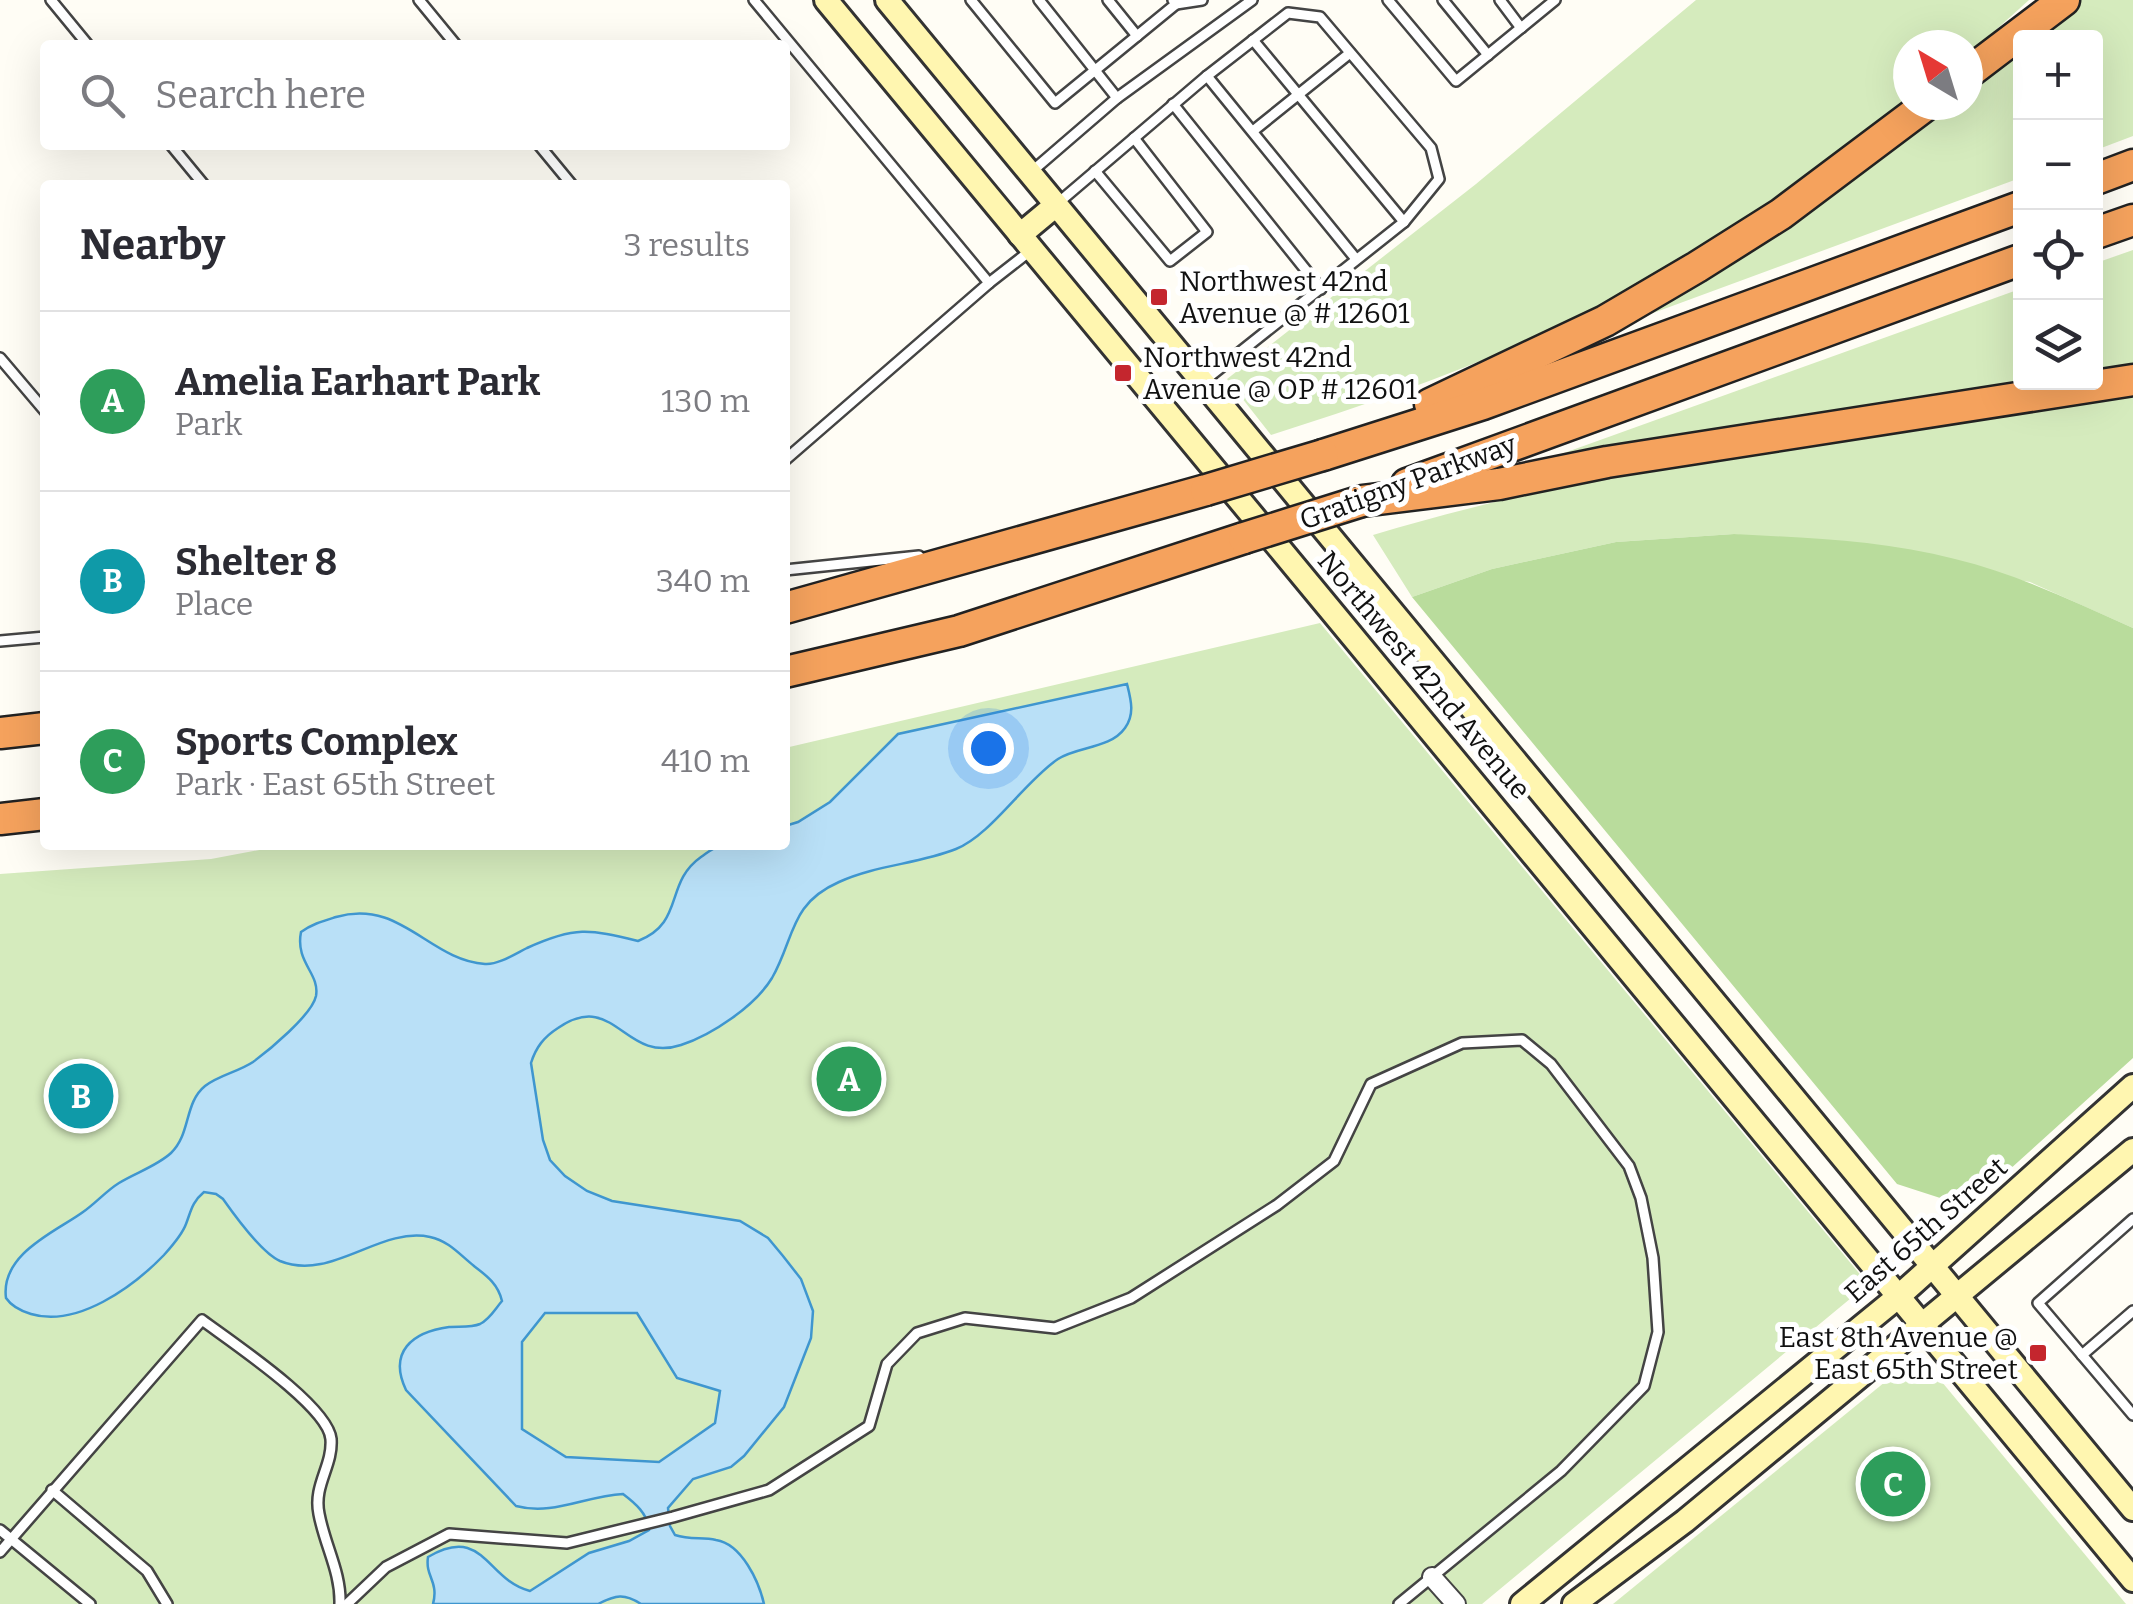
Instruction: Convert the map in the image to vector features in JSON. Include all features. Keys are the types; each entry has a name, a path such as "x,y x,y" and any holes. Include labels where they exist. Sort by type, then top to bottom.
{"highway":[{"path":"1983,61 2060,2"},
{"path":"1323,454 1605,321 1781,214 1906,120"},
{"path":"2103,176 2133,165"},
{"name":"Gratigny Parkway","path":"790,607 1206,490 1483,404 2013,209"},
{"path":"2103,231 2133,220"},
{"name":"Gratigny Parkway","path":"790,671 958,632 1362,501 2013,263"},
{"path":"1362,501 1499,484 1606,462 2133,380"},
{"path":"0,732 40,728"},
{"path":"0,819 40,815"}],"main road":[{"name":"Northwest 42nd Avenue","path":"826,0 2133,1580"},
{"name":"Northwest 42nd Avenue","path":"887,0 2133,1509"},
{"path":"1026,242 1056,205"},
{"name":"East 65th Street","path":"1522,1604 1899,1296 2133,1086"},
{"path":"1574,1604 1685,1521 2133,1150"}],"street":[{"path":"1432,1577 1456,1604"}],"lane":[{"path":"51,0 84,40"},
{"path":"419,0 452,40"},
{"path":"754,0 787,40"},
{"path":"970,0 1054,104 1175,2 1202,0"},
{"path":"1038,0 1117,98"},
{"path":"1108,0 1137,36"},
{"path":"1030,173 1117,98 1252,0"},
{"path":"1388,0 1456,81 1555,0"},
{"path":"1443,0 1488,55"},
{"path":"1500,0 1521,28"},
{"path":"1056,205 1173,104 1288,13 1320,17 1431,148 1439,179 1404,222 1202,382"},
{"path":"1252,40 1404,222"},
{"path":"790,43 989,283"},
{"path":"1253,132 1350,53"},
{"path":"1208,76 1356,259"},
{"path":"1173,104 1321,289"},
{"path":"1095,171 1170,261 1208,232 1134,138"},
{"path":"175,150 200,180"},
{"path":"543,150 568,180"},
{"path":"790,457 989,283 1026,242"},
{"path":"0,358 40,405"},
{"path":"790,570 997,550"},
{"path":"0,640 40,636"},
{"path":"344,1604 386,1567 449,1534 566,1543 769,1490 870,1426 887,1364 916,1332 965,1318 1055,1328 1131,1298 1277,1204 1334,1160 1371,1084 1462,1043 1522,1040 1551,1064 1628,1166 1641,1198 1654,1258 1658,1332 1644,1386 1560,1471 1400,1604"},
{"path":"2133,1219 2038,1303 2133,1415"},
{"path":"2082,1355 2133,1311"},
{"path":"0,1552 202,1320 300,1395 322,1417 331,1438 316,1492 344,1604"},
{"path":"52,1490 147,1570 167,1604"},
{"path":"0,1530 90,1604"}],"green space":[{"path":"1696,0 2029,0 1983,41 1983,30 1893,30 1893,111 1694,252 1618,297 1491,357 1271,435 1227,379 1476,184"},
{"path":"2077,0 2133,0 2133,136 2103,147 2103,30 2038,30"},
{"path":"2013,47 2013,181 1626,323 1916,120 1983,120 1983,70"},
{"path":"2133,250 2133,369 2103,374 2103,300 2103,261"},
{"path":"2013,292 2013,383 1539,462"},
{"path":"2133,389 2133,628 2030,582 1734,534 1616,542 1492,569 1412,597 1373,535 1466,509 1655,467"},
{"path":"1734,534 1873,544 1955,559 2023,581 2133,628 2133,1058 1968,1207 1897,1184 1412,597 1492,569 1616,542"},
{"path":"1320,623 1868,1284 1482,1604 0,1604 0,874 211,859 259,850 790,850 790,747"},
{"path":"1907,1364 1927,1364 2126,1604 1613,1604"}],"water":[{"path":"1127,684 1131,712 1119,735 1058,759 969,842 942,854 853,876 811,901 795,923 764,989 719,1027 681,1045 662,1048 646,1045 607,1021 577,1018 545,1039 531,1063 543,1140 550,1160 565,1176 612,1201 740,1221 768,1238 801,1279 813,1311 811,1338 784,1407 744,1456 731,1467 693,1479 668,1508 675,1535 716,1540 741,1556 764,1604 641,1604 620,1597 598,1604 433,1604 428,1557 447,1549 473,1550 515,1585 530,1591 589,1553 629,1541 649,1530 643,1514 623,1494 543,1509 516,1506 406,1390 400,1365 414,1339 449,1327 480,1324 502,1301 488,1277 437,1239 393,1239 337,1260 299,1266 273,1257 223,1199 204,1192 164,1255 137,1280 103,1302 49,1317 20,1310 6,1298 12,1268 21,1256 114,1186 171,1153 182,1137 198,1093 216,1079 253,1062 307,1013 316,988 301,952 301,932 305,929 358,913 378,916 397,922 447,952 485,964 570,933 594,932 638,941 662,924 682,879 701,857 712,850 790,850 790,824 830,802 898,734","holes":["545,1313 637,1313 677,1378 720,1391 715,1423 659,1462 566,1457 522,1429 522,1342"]}],"place":[{"name":"Northwest 42nd Avenue @ # 12601","path":"1159,297"},
{"name":"Northwest 42nd Avenue @ OP # 12601","path":"1123,373"},
{"name":"Amelia Earhart Park","path":"849,1079"},
{"name":"Shelter 8","path":"81,1096"},
{"name":"East 8th Avenue @ East 65th Street","path":"2038,1353"},
{"name":"Sports Complex","path":"1893,1484"}]}
